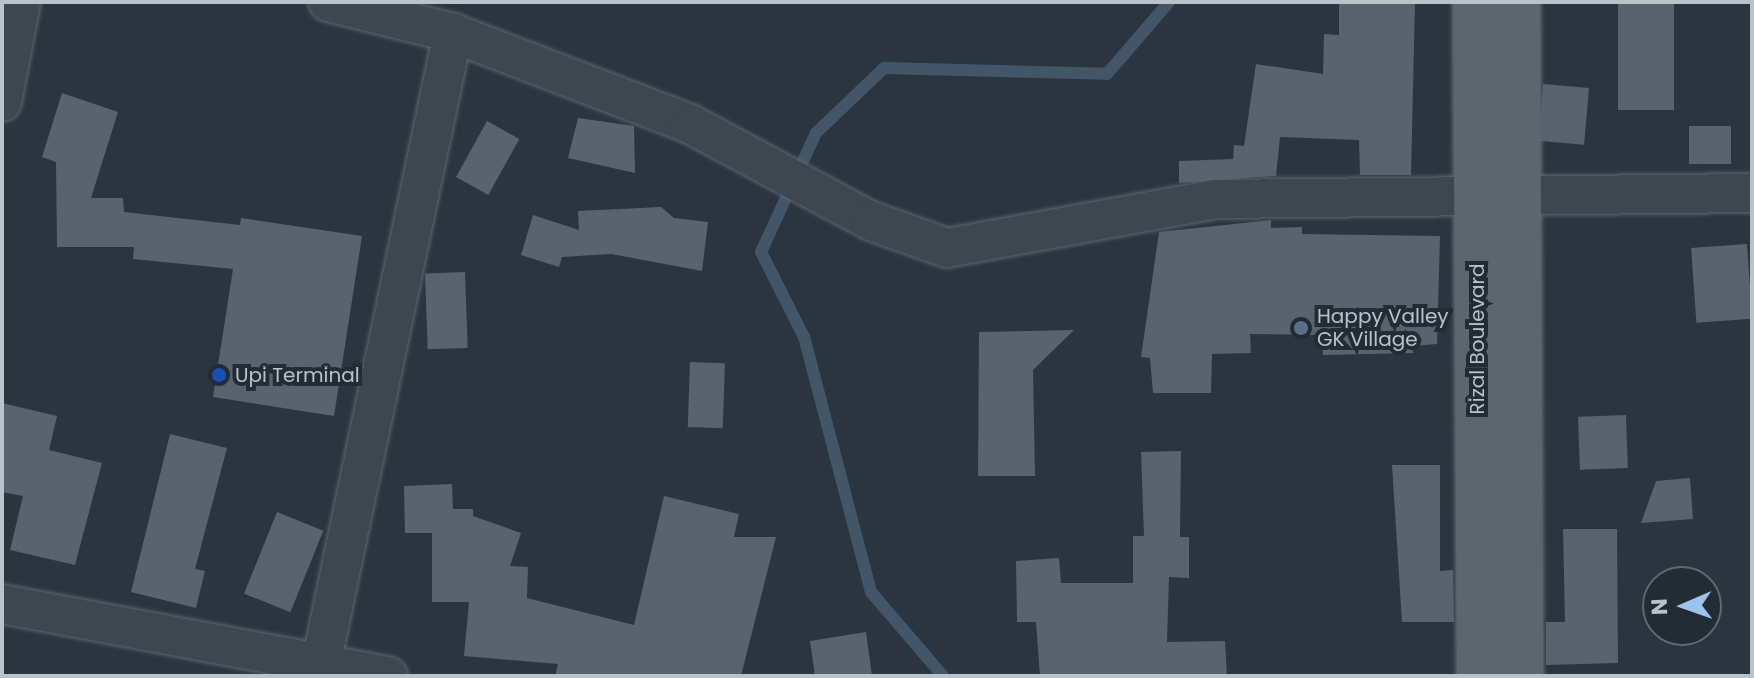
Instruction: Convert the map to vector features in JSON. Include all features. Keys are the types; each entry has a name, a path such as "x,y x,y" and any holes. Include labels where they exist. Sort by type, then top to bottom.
{"main road":[{"name":"Rizal Boulevard","path":"1475,2 1498,194 1521,676"},
{"name":"Rizal Boulevard","path":"1479,676 1498,194 1518,2"}],"street":[{"path":"2,102 21,2"},
{"path":"328,2 453,33 690,124 789,173 917,243 947,248 1216,199 1752,193"},
{"path":"322,659 453,33"},
{"path":"2,604 322,659 388,676"}],"building":[{"path":"1339,2 1415,2 1411,175 1360,175 1359,140 1280,137 1276,176 1179,183 1179,161 1233,159 1234,145 1244,146 1256,64 1323,74 1324,34 1339,35"},
{"path":"1618,3 1674,3 1674,110 1618,110"},
{"path":"1543,84 1589,88 1584,145 1538,141"},
{"path":"62,93 118,112 91,198 123,198 124,212 240,225 241,218 362,236 334,416 213,397 233,269 133,259 134,247 57,247 56,162 42,157"},
{"path":"578,118 634,126 635,173 568,158"},
{"path":"487,121 519,139 488,195 456,177"},
{"path":"1689,126 1731,126 1731,164 1689,164"},
{"path":"661,207 674,218 708,222 702,271 611,254 562,257 559,267 521,255 533,215 579,230 578,211"},
{"path":"1271,220 1271,228 1302,227 1302,234 1440,236 1437,344 1412,346 1413,353 1323,355 1322,335 1250,334 1251,353 1212,354 1211,393 1153,393 1150,358 1141,357 1159,232"},
{"path":"1747,244 1752,319 1696,323 1691,248"},
{"path":"465,272 468,348 428,349 425,273"},
{"path":"1074,330 1033,370 1035,476 978,476 979,332"},
{"path":"690,362 725,363 723,428 688,427"},
{"path":"2,403 57,416 49,450 102,463 75,565 10,550 23,496 2,492"},
{"path":"1626,415 1628,468 1580,470 1578,417"},
{"path":"170,434 227,448 195,569 205,571 196,608 131,592"},
{"path":"1181,451 1180,537 1189,537 1189,578 1169,577 1167,642 1225,641 1227,676 1040,676 1036,622 1017,622 1016,561 1059,558 1061,583 1133,583 1133,536 1144,536 1141,452"},
{"path":"1392,465 1440,465 1440,571 1453,570 1454,622 1402,622"},
{"path":"1690,478 1693,519 1641,523 1656,481"},
{"path":"452,484 453,509 473,509 473,516 521,533 510,566 528,567 527,598 634,625 664,496 739,514 734,537 776,537 741,676 555,676 558,664 464,656 469,602 432,602 432,533 405,533 404,486"},
{"path":"277,512 323,531 290,612 244,594"},
{"path":"1563,529 1617,529 1618,663 1546,665 1546,622 1565,622"},
{"path":"866,632 872,676 815,676 810,641"}],"waterway":[{"path":"943,676 871,592 804,337 761,252 816,133 884,68 1107,74 1169,2"}],"place":[{"name":"Happy Valley GK Village","path":"1301,328"},
{"name":"Upi Terminal","path":"219,375"}]}
